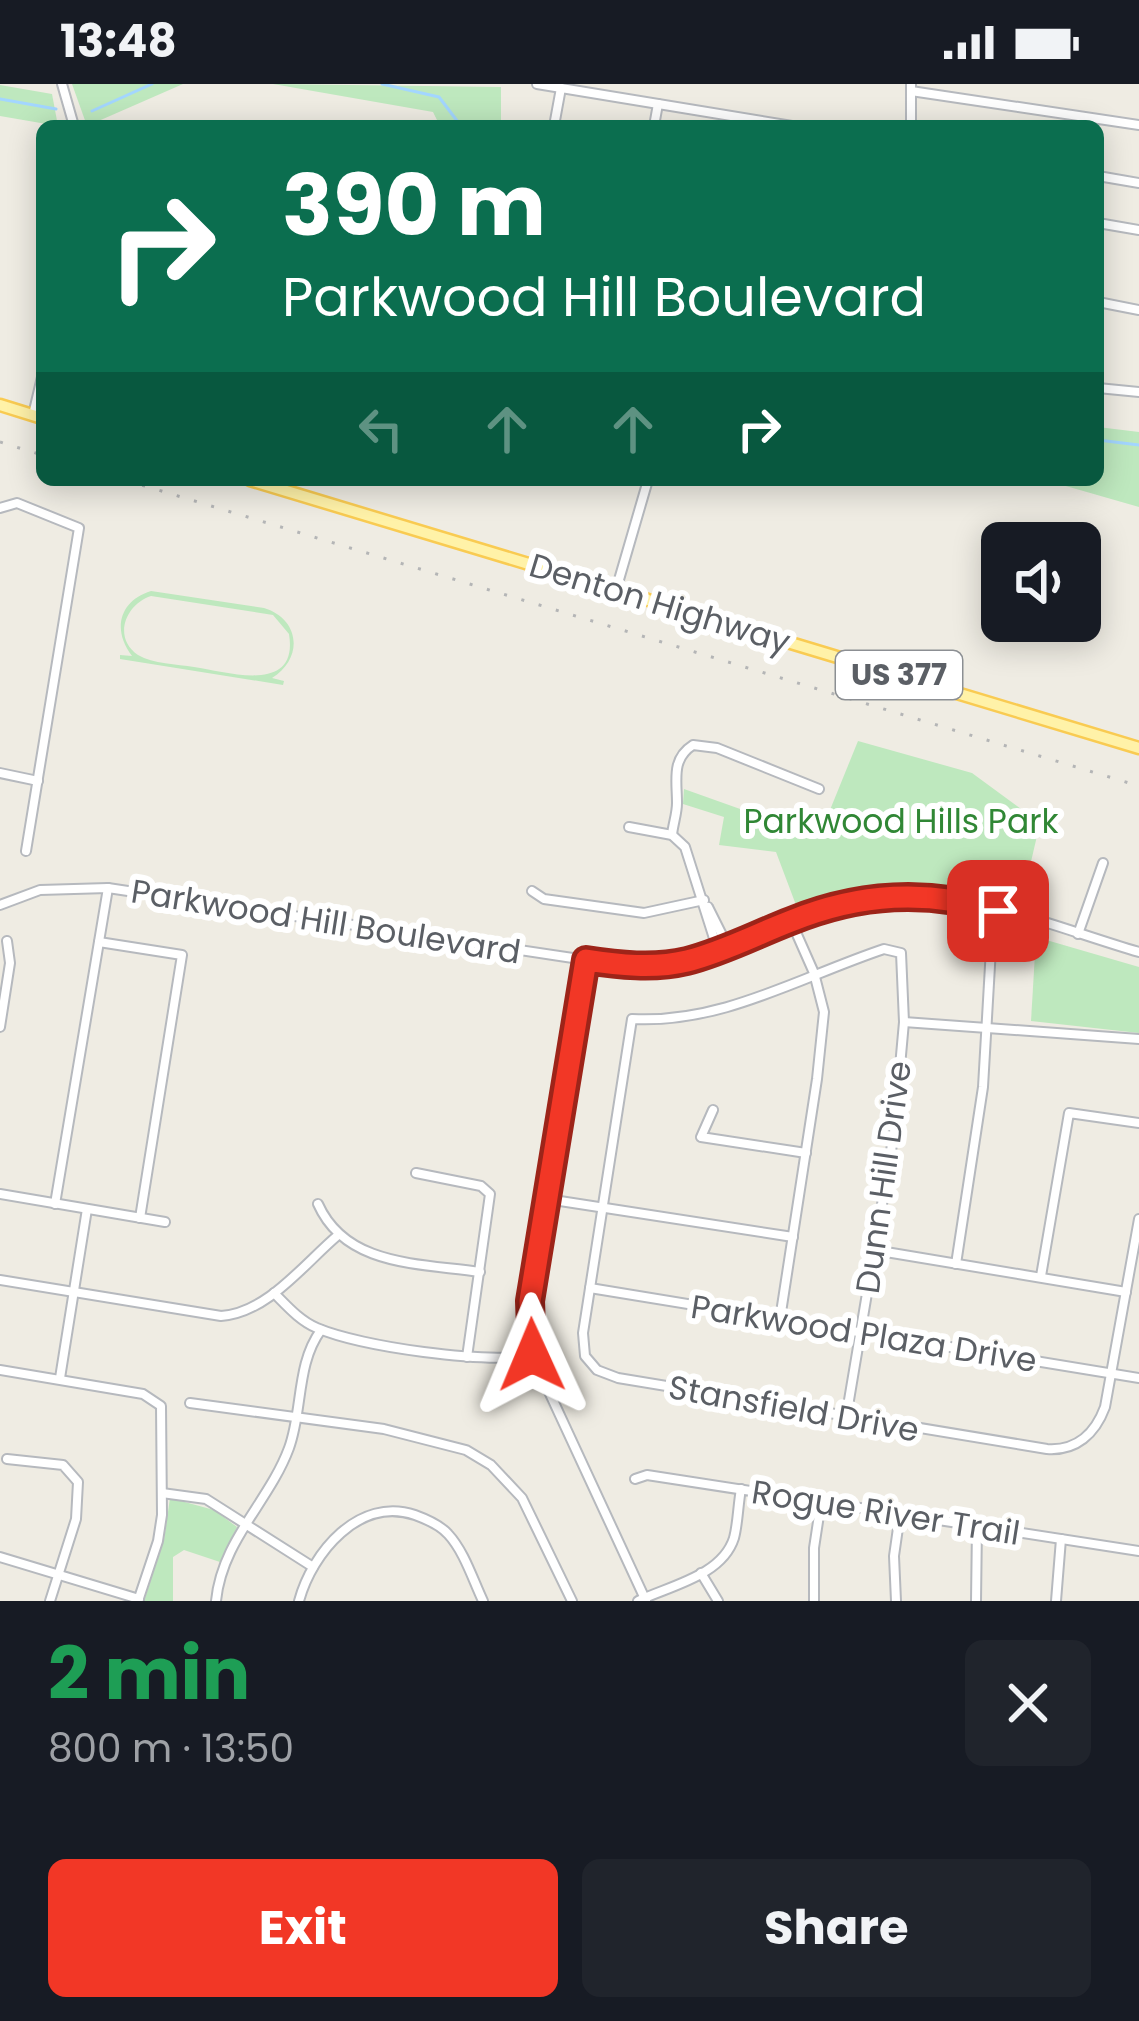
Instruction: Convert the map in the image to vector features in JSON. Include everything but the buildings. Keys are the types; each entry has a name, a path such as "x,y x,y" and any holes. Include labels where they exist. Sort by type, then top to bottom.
{"main road":[{"path":"0,405 36,415"},
{"name":"Denton Highway","path":"270,486 1139,748"}],"street":[{"path":"62,84 72,120"},
{"path":"537,84 737,120"},
{"path":"911,120 911,87 1139,125"},
{"path":"555,120 561,88"},
{"path":"655,120 658,104"},
{"path":"1104,177 1139,183"},
{"path":"1104,224 1139,230"},
{"path":"1104,303 1139,310"},
{"path":"1104,388 1139,390"},
{"path":"616,590 645,486"},
{"path":"0,508 17,503 79,529 26,851"},
{"path":"672,835 676,772 682,754 693,745 717,748 819,789"},
{"path":"0,773 38,781"},
{"path":"629,827 672,835 692,860 705,916 723,949"},
{"path":"1078,934 1102,863"},
{"path":"56,1204 108,888"},
{"name":"Parkwood Hill Boulevard","path":"0,905 40,890 108,888 586,960 656,964 685,962 830,906 893,896 943,897 1139,952"},
{"path":"532,891 566,903 644,913 705,903"},
{"path":"956,1264 980,1110 992,931 998,911"},
{"path":"780,1318 823,1026 822,997 791,921"},
{"path":"0,1027 10,963 7,941"},
{"path":"99,941 182,955 140,1218"},
{"name":"Dunn Hill Drive","path":"814,973 884,949 901,953 904,961 894,1132 846,1418"},
{"path":"586,960 530,1301 532,1355 642,1600 701,1574 727,1553 741,1490"},
{"name":"Stansfield Drive","path":"814,973 711,1013 660,1021 632,1019 582,1346 597,1370 618,1378 846,1418 1060,1450 1093,1432 1105,1407 1139,1219"},
{"path":"904,1022 1139,1039"},
{"path":"713,1109 701,1137 806,1154"},
{"path":"1041,1276 1069,1113 1139,1123"},
{"path":"416,1173 488,1191 467,1357"},
{"path":"0,1194 165,1222"},
{"path":"547,1199 793,1238"},
{"path":"318,1204 337,1236 348,1244 379,1256 480,1272"},
{"path":"60,1378 87,1209"},
{"path":"0,1280 238,1315 274,1292 337,1236"},
{"path":"874,1250 1126,1292"},
{"name":"Parkwood Plaza Drive","path":"590,1288 1139,1378"},
{"path":"274,1292 296,1316 321,1330 467,1357 496,1360 532,1355"},
{"path":"216,1601 226,1560 286,1455 306,1361 321,1330"},
{"path":"0,1370 143,1394 156,1401 161,1406 162,1493 158,1541 139,1600 0,1557"},
{"path":"190,1403 384,1429 454,1446 493,1462 522,1498 572,1601"},
{"path":"7,1459 63,1465 78,1482 76,1519 50,1601"},
{"name":"Rogue River Trail","path":"635,1479 647,1475 1139,1551"},
{"path":"162,1493 206,1499 313,1567"},
{"path":"814,1601 814,1548 821,1502"},
{"path":"299,1601 313,1567 351,1524 379,1513 407,1512 448,1534 480,1600"},
{"path":"896,1601 894,1556 900,1514"},
{"path":"976,1601 977,1526"},
{"path":"1056,1601 1061,1539"},
{"path":"701,1574 718,1601"}],"green space":[{"path":"72,84 183,84 101,120 85,120"},
{"path":"273,84 501,87 501,120 437,120 433,112"},
{"path":"0,85 52,94 57,120 36,122 0,116"},
{"path":"1104,428 1139,432 1139,507 1066,486 1104,486"},
{"path":"151,591 276,613 294,640 289,660 272,678 284,681 283,685 120,659 120,655 132,656 122,636 122,618 140,596","holes":["151,596 273,615 289,634 289,653 283,666 258,675 151,660 130,648 124,631 129,613"]},
{"name":"Parkwood Hills Park","path":"858,741 972,773 1040,823 1020,909 919,888 866,894 799,913 776,852 719,845 724,817 683,804 684,789 819,837"},
{"path":"1036,937 1139,967 1139,1033 1031,1021"},
{"path":"170,1498 214,1510 237,1527 220,1562 184,1550 173,1557 173,1601 144,1601 164,1540"}],"waterway":[{"path":"92,111 152,84"},
{"path":"382,84 439,97 456,120"},
{"path":"0,99 56,109"},
{"path":"1104,441 1139,445"}],"railway":[{"path":"0,442 36,453"},
{"path":"145,486 1139,786"}],"route":[{"path":"532,1355 530,1301 586,960 685,962 830,906 874,897 943,897 998,911"}]}
